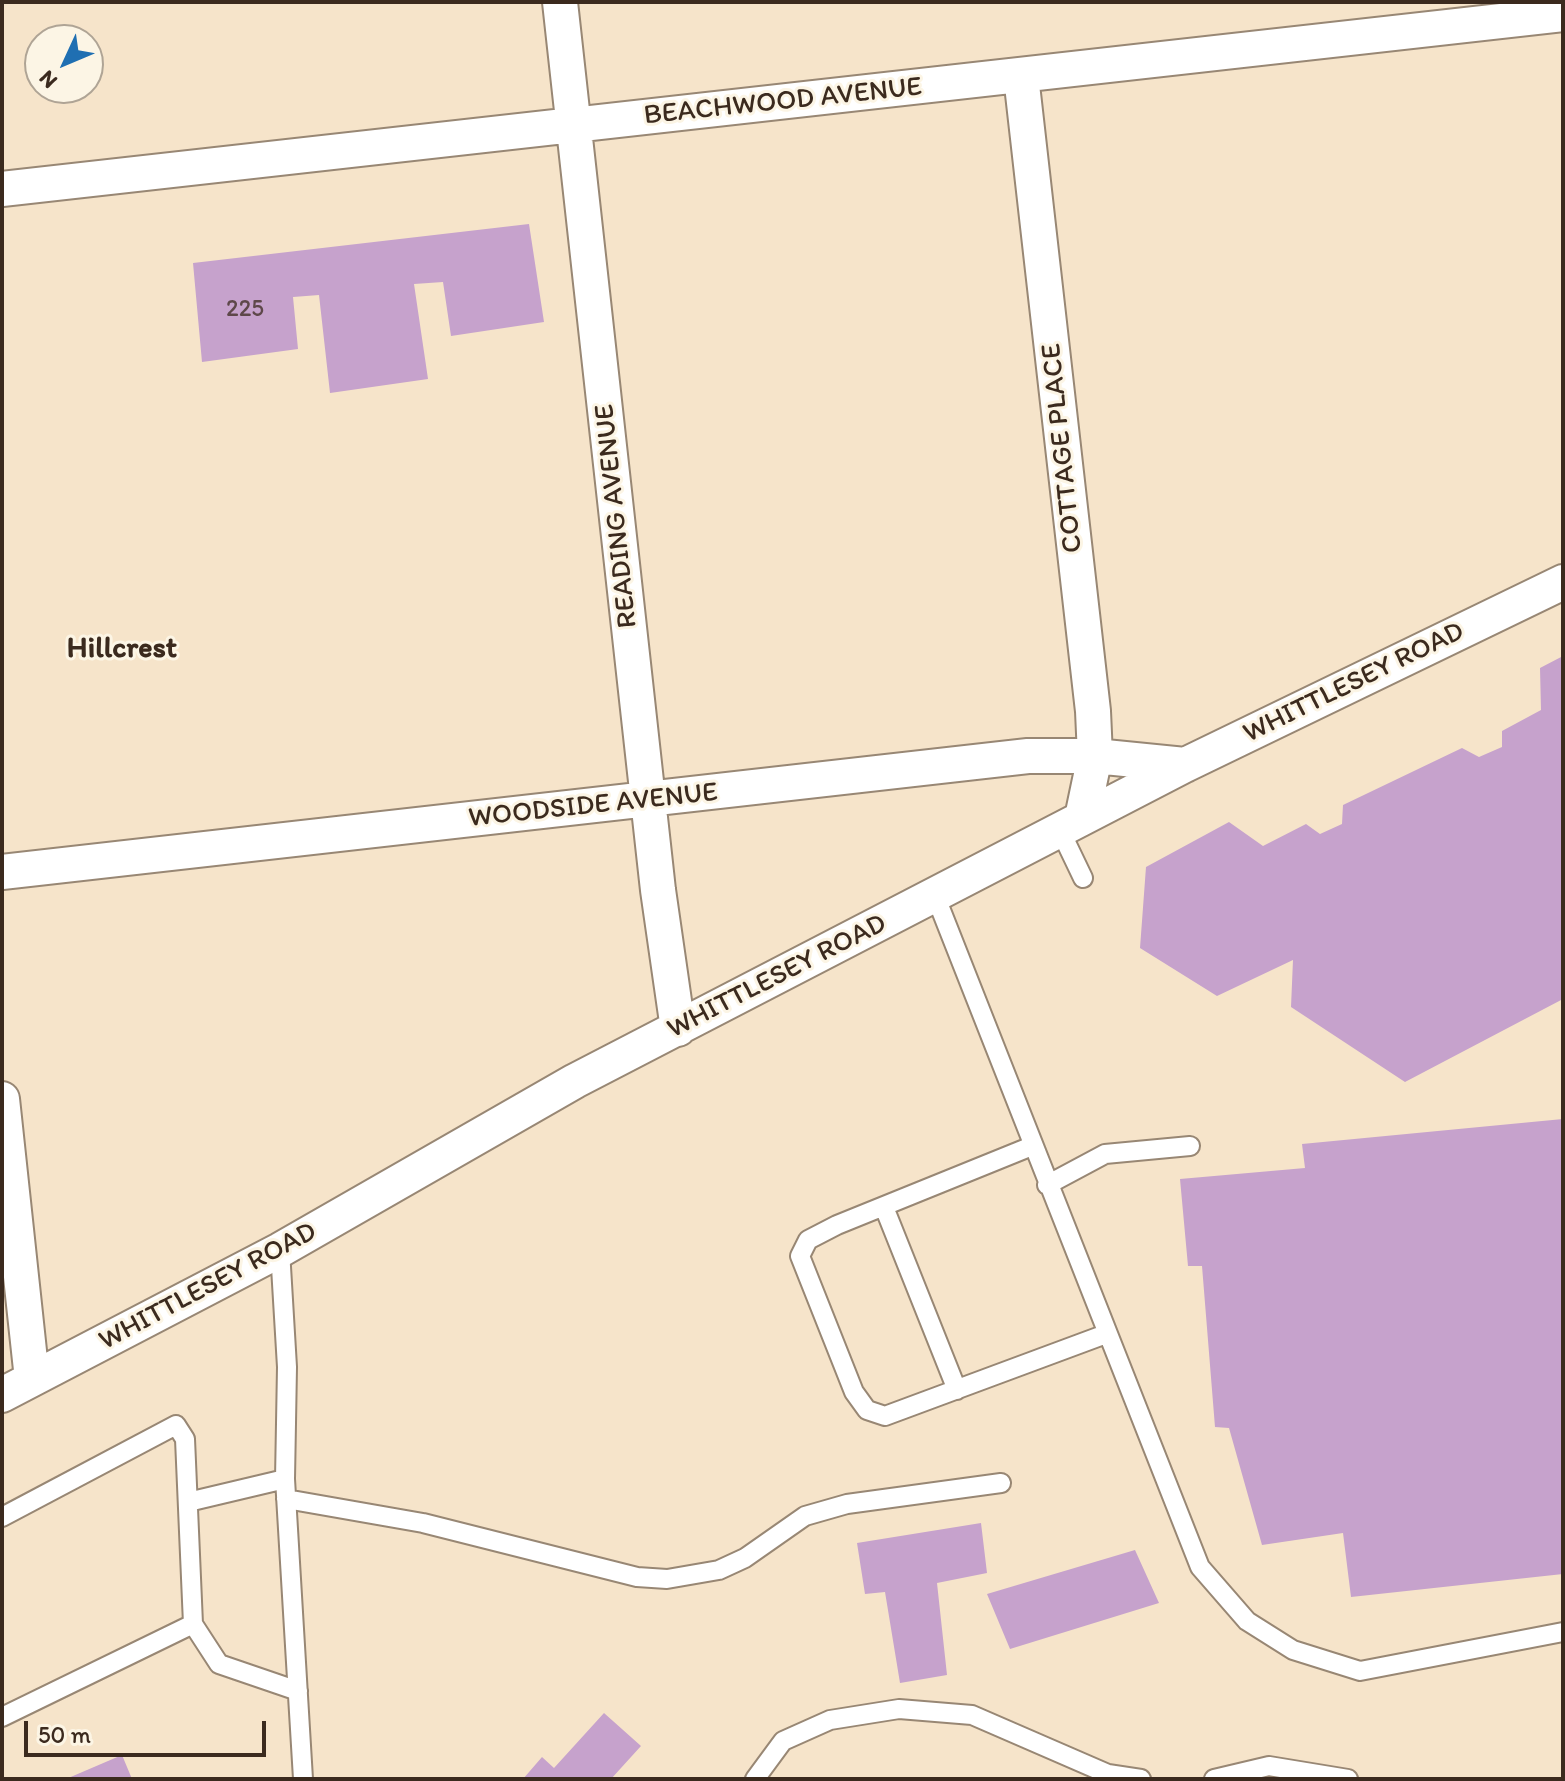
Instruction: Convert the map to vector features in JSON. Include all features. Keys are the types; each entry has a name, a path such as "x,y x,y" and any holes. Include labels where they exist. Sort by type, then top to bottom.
{"street":[{"name":"READING AVENUE","path":"560,2 658,890 678,1029"},
{"name":"BEACHWOOD AVENUE","path":"2,189 1563,14"},
{"name":"COTTAGE PLACE","path":"1021,76 1095,756 1071,824"},
{"name":"WHITTLESEY ROAD","path":"2,1395 280,1250 575,1081 1185,765 1563,582"},
{"name":"WOODSIDE AVENUE","path":"2,872 1028,756 1095,756 1185,765"},
{"path":"2,1099 32,1379"}],"lane":[{"path":"1071,824 1083,878"},
{"path":"935,895 1200,1567 1247,1621 1293,1650 1360,1671 1563,1632"},
{"path":"1032,1146 808,1240 800,1256 854,1392 867,1410 885,1416 1106,1334"},
{"path":"1047,1185 1105,1154 1190,1146"},
{"path":"884,1207 957,1390"},
{"path":"280,1250 287,1367 285,1479 303,1779"},
{"path":"2,1517 176,1425 185,1439 193,1624 219,1664 298,1691"},
{"path":"188,1502 285,1479"},
{"path":"286,1499 423,1523 637,1577 667,1579 719,1570 745,1558 805,1516 847,1504 1001,1483"},
{"path":"2,1717 193,1624"},
{"path":"755,1779 783,1741 830,1720 899,1709 972,1715 1108,1774 1141,1779"},
{"path":"1070,1756 1084,1779"},
{"path":"1214,1779 1269,1766 1348,1779"}],"building":[{"path":"529,224 544,322 451,336 443,282 414,284 428,379 330,393 319,295 293,297 298,349 202,362 193,263"},
{"path":"1563,656 1563,999 1405,1082 1291,1007 1293,960 1217,996 1140,948 1146,867 1229,822 1263,846 1306,824 1320,834 1342,824 1343,805 1462,748 1479,757 1502,747 1502,731 1541,710 1540,668"},
{"path":"1563,1119 1563,1574 1351,1597 1343,1533 1262,1545 1229,1428 1215,1427 1202,1266 1188,1266 1180,1179 1305,1168 1302,1144"},
{"path":"981,1523 987,1573 937,1583 947,1675 900,1683 885,1592 865,1594 857,1543"},
{"path":"1135,1550 1159,1603 1010,1649 987,1594"},
{"path":"604,1713 641,1746 611,1779 523,1779 542,1757 554,1768"},
{"path":"122,1755 132,1779 66,1779"}],"district":[{"name":"Hillcrest","path":"122,649"}]}
